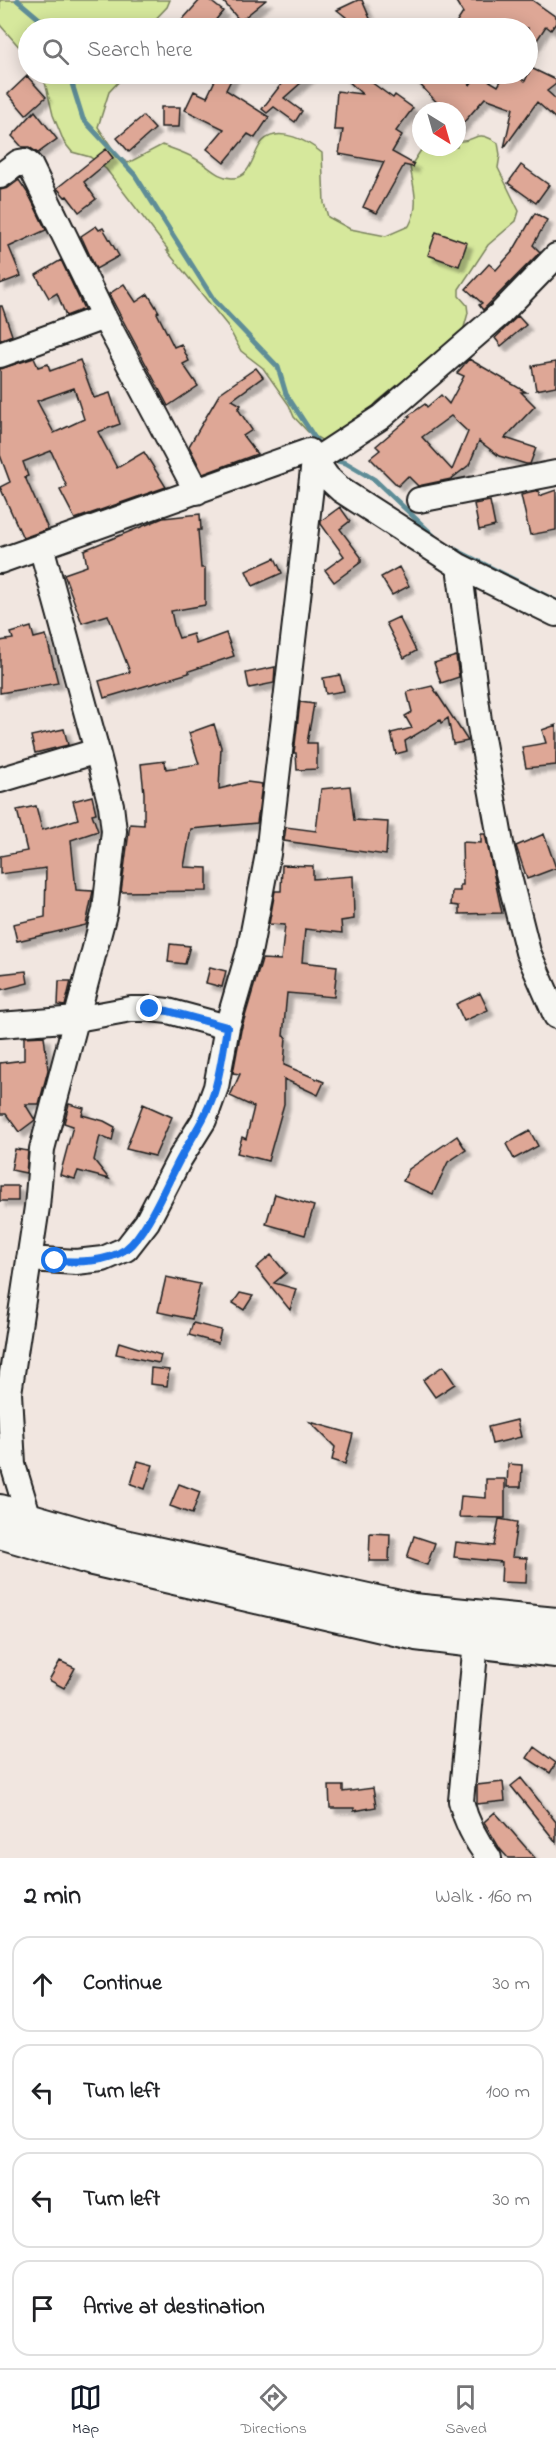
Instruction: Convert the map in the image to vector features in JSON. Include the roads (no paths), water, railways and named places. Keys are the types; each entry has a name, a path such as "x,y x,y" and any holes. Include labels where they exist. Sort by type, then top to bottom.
{"main road":[{"path":"1,1532 29,1518 126,1545 413,1609 556,1623"},
{"path":"1,1532 92,1560 416,1635 556,1652"}],"street":[{"path":"0,176 19,162 25,161 30,165 104,317 197,492"},
{"path":"314,461 381,417 500,314 556,256"},
{"path":"0,355 104,317"},
{"path":"0,561 309,451 314,461 340,490 459,566 556,614"},
{"path":"29,1259 76,1262 103,1259 126,1249 147,1222 204,1120 216,1087 227,1027 250,948 268,854 314,461"},
{"path":"419,500 556,473"},
{"path":"29,1518 13,1465 9,1412 10,1384 37,1208 42,1149 105,910 114,831 111,805 42,546"},
{"path":"459,566 479,721 502,849 528,952 556,1016"},
{"path":"0,780 97,751"},
{"path":"0,1025 77,1019 130,1009 150,1009 168,1011 227,1027"},
{"path":"476,1642 461,1801 464,1815 479,1845 489,1858"}],"waterway":[{"path":"17,0 38,18"},
{"path":"72,84 83,119 135,175 214,300 278,367 286,394 322,449"},
{"path":"329,459 346,463 375,480 435,537"},
{"path":"450,547 556,601"}]}
